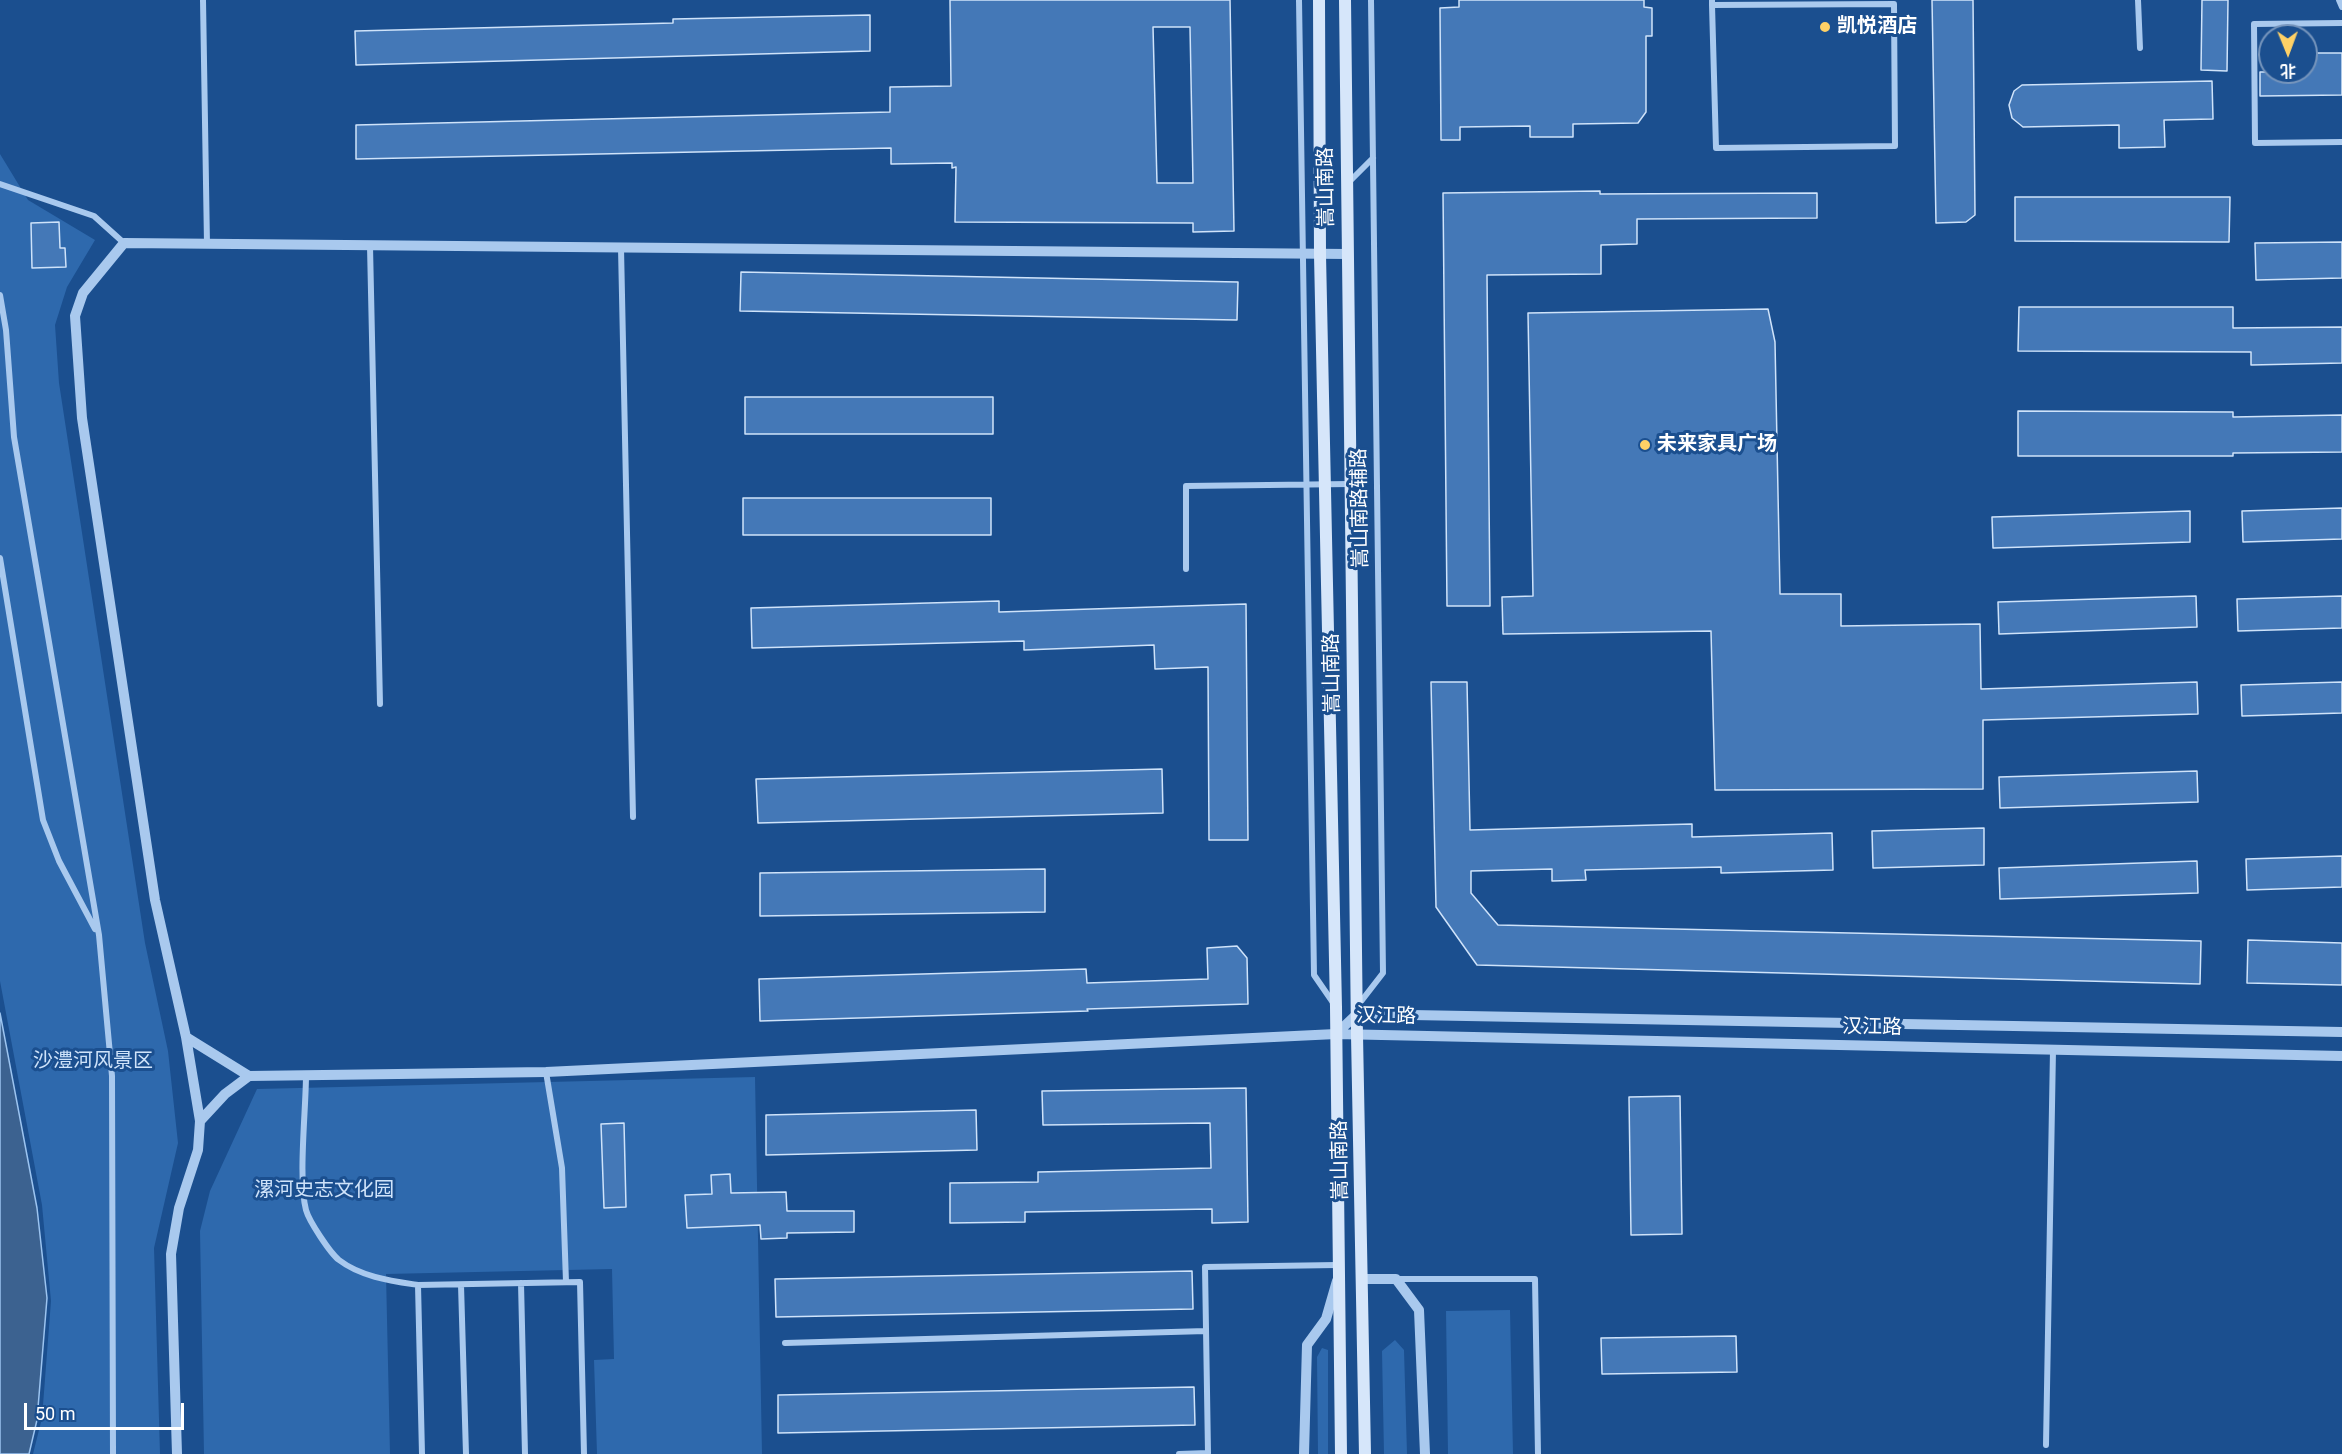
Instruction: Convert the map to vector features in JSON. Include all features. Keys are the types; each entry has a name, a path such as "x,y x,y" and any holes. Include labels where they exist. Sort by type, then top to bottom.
{"main road":[{"name":"嵩山南路","path":"1319,0 1320,255 1336,1007 1337,1265 1341,1454"},
{"name":"嵩山南路","path":"1345,0 1357,1035 1365,1454"}],"street":[{"path":"203,0 207,245"},
{"path":"1299,0 1314,975 1336,1007"},
{"name":"嵩山南路辅路","path":"1357,1010 1383,973 1371,0"},
{"path":"2138,0 2140,48"},
{"path":"2339,0 2342,7"},
{"path":"1712,3 1894,4 1895,146 1716,148 1712,3"},
{"path":"2342,23 2254,24 2255,143 2342,142"},
{"path":"1346,186 1373,158"},
{"path":"0,184 94,216 124,243 1347,254"},
{"path":"124,243 83,293 75,316 82,407 155,900 186,1037 200,1122 198,1150 179,1208 171,1254 177,1454"},
{"path":"370,246 380,704"},
{"path":"621,248 633,817"},
{"path":"0,295 6,330 14,437 99,935 113,1083 113,1454"},
{"path":"1186,569 1186,486 1350,484"},
{"path":"0,558 44,820 58,861 99,935"},
{"name":"汉江路","path":"1336,1034 1357,1010 2342,1032"},
{"path":"186,1037 249,1076 546,1072 1336,1034"},
{"name":"汉江路","path":"1336,1034 2342,1056"},
{"path":"2046,1445 2053,1050"},
{"path":"546,1072 562,1168 566,1282"},
{"path":"306,1075 304,1173 306,1210 338,1260 375,1278 418,1285 580,1282 584,1454"},
{"path":"200,1122 225,1094 249,1076"},
{"path":"1179,1454 1208,1453 1205,1267 1337,1265"},
{"path":"1304,1454 1307,1345 1326,1319 1338,1278"},
{"path":"1363,1279 1535,1279 1538,1454"},
{"path":"1395,1279 1419,1310 1425,1454"},
{"path":"521,1283 525,1454"},
{"path":"418,1285 422,1454"},
{"path":"461,1285 466,1454"},
{"path":"785,1343 1206,1331"}],"green space":[{"name":"沙澧河风景区","path":"0,154 28,200 95,240 67,287 55,325 59,383 145,943 168,1051 178,1143 154,1248 160,1454 33,1454 42,1418 51,1301 42,1205 0,981"},
{"name":"漯河史志文化园","path":"755,1077 762,1454 597,1454 594,1360 614,1359 612,1269 386,1274 390,1454 204,1454 200,1231 210,1191 257,1089"},
{"path":"1510,1310 1513,1454 1448,1454 1446,1311"},
{"path":"1395,1340 1404,1350 1407,1454 1384,1454 1382,1351"},
{"path":"1322,1348 1328,1350 1328,1454 1318,1454 1317,1357"}],"shaded area":[{"path":"0,1013 37,1208 47,1298 37,1420 29,1454 0,1454"}],"building":[{"path":"950,0 1230,0 1234,231 1193,232 1193,223 955,222 956,167 952,168 952,163 891,164 891,148 356,159 356,125 890,112 890,87 951,86","holes":["1153,27 1190,27 1193,183 1157,183"]},
{"path":"1459,0 1644,0 1644,7 1652,8 1652,36 1646,36 1646,112 1638,123 1573,124 1573,137 1530,137 1530,126 1460,127 1460,140 1441,140 1440,8 1459,7"},
{"path":"1932,0 1973,0 1975,215 1966,222 1936,223"},
{"path":"2202,0 2228,0 2227,71 2201,70"},
{"path":"870,15 870,51 356,65 355,31 673,23 673,19"},
{"path":"2318,53 2342,53 2342,95 2260,96 2260,84 2318,84"},
{"path":"2212,81 2213,119 2164,120 2165,147 2119,148 2119,125 2023,127 2012,118 2009,105 2014,91 2022,85"},
{"path":"1600,191 1600,194 1817,193 1817,218 1637,219 1637,244 1601,245 1601,274 1487,275 1490,606 1447,606 1443,193"},
{"path":"2015,197 2230,197 2229,242 2015,241"},
{"path":"59,222 60,248 65,248 66,267 32,268 31,223"},
{"path":"2342,242 2342,278 2256,280 2255,243"},
{"path":"741,272 1238,282 1237,320 740,311"},
{"path":"2019,307 2233,307 2233,328 2342,327 2342,363 2251,365 2251,352 2018,351"},
{"path":"1768,309 1775,342 1780,594 1841,594 1841,626 1980,624 1981,689 2197,682 2198,714 1983,720 1983,789 1715,790 1711,631 1503,634 1502,597 1533,596 1528,313"},
{"path":"745,397 993,397 993,434 745,434"},
{"path":"2018,411 2233,412 2233,417 2342,415 2342,452 2233,453 2233,456 2018,456"},
{"path":"743,498 991,498 991,535 743,535"},
{"path":"2342,508 2342,539 2243,542 2242,511"},
{"path":"2190,511 2190,542 1993,548 1992,517"},
{"path":"2196,596 2197,627 1999,634 1998,602"},
{"path":"2342,596 2342,628 2238,631 2237,599"},
{"path":"999,601 999,612 1246,604 1248,840 1209,840 1208,667 1155,669 1154,645 1024,650 1024,641 752,648 751,608"},
{"path":"1431,682 1467,682 1470,830 1692,824 1692,837 1832,833 1833,870 1721,873 1721,867 1585,870 1586,880 1552,881 1552,869 1471,871 1471,893 1498,925 2201,941 2200,984 1477,965 1436,907"},
{"path":"2342,682 2342,713 2242,716 2241,685"},
{"path":"1162,769 1163,813 758,823 756,779"},
{"path":"2197,771 2198,802 2000,808 1999,777"},
{"path":"1984,828 1984,865 1873,868 1872,831"},
{"path":"2342,856 2342,887 2247,890 2246,859"},
{"path":"2197,861 2198,893 2000,899 1999,868"},
{"path":"1045,869 1045,912 760,916 760,873"},
{"path":"2248,940 2342,943 2342,985 2247,983"},
{"path":"1237,946 1247,958 1248,1004 760,1021 759,979 1086,969 1087,983 1208,979 1207,948"},
{"path":"1246,1088 1248,1222 1212,1223 1212,1209 1025,1212 1025,1222 950,1223 950,1183 1038,1182 1038,1172 1211,1168 1210,1123 1043,1125 1042,1091"},
{"path":"1680,1096 1682,1234 1631,1235 1629,1097"},
{"path":"976,1110 977,1150 766,1155 766,1115"},
{"path":"624,1123 626,1207 604,1208 601,1124"},
{"path":"730,1174 731,1193 786,1192 787,1211 854,1211 854,1232 787,1233 787,1238 761,1239 760,1225 687,1228 685,1195 712,1194 711,1175"},
{"path":"1192,1271 1193,1309 776,1317 775,1279"},
{"path":"1736,1336 1737,1372 1602,1374 1601,1338"},
{"path":"1194,1387 1195,1425 778,1433 778,1395"}],"place":[{"name":"凯悦酒店","path":"1825,27"},
{"name":"未来家具广场","path":"1645,445"}]}
